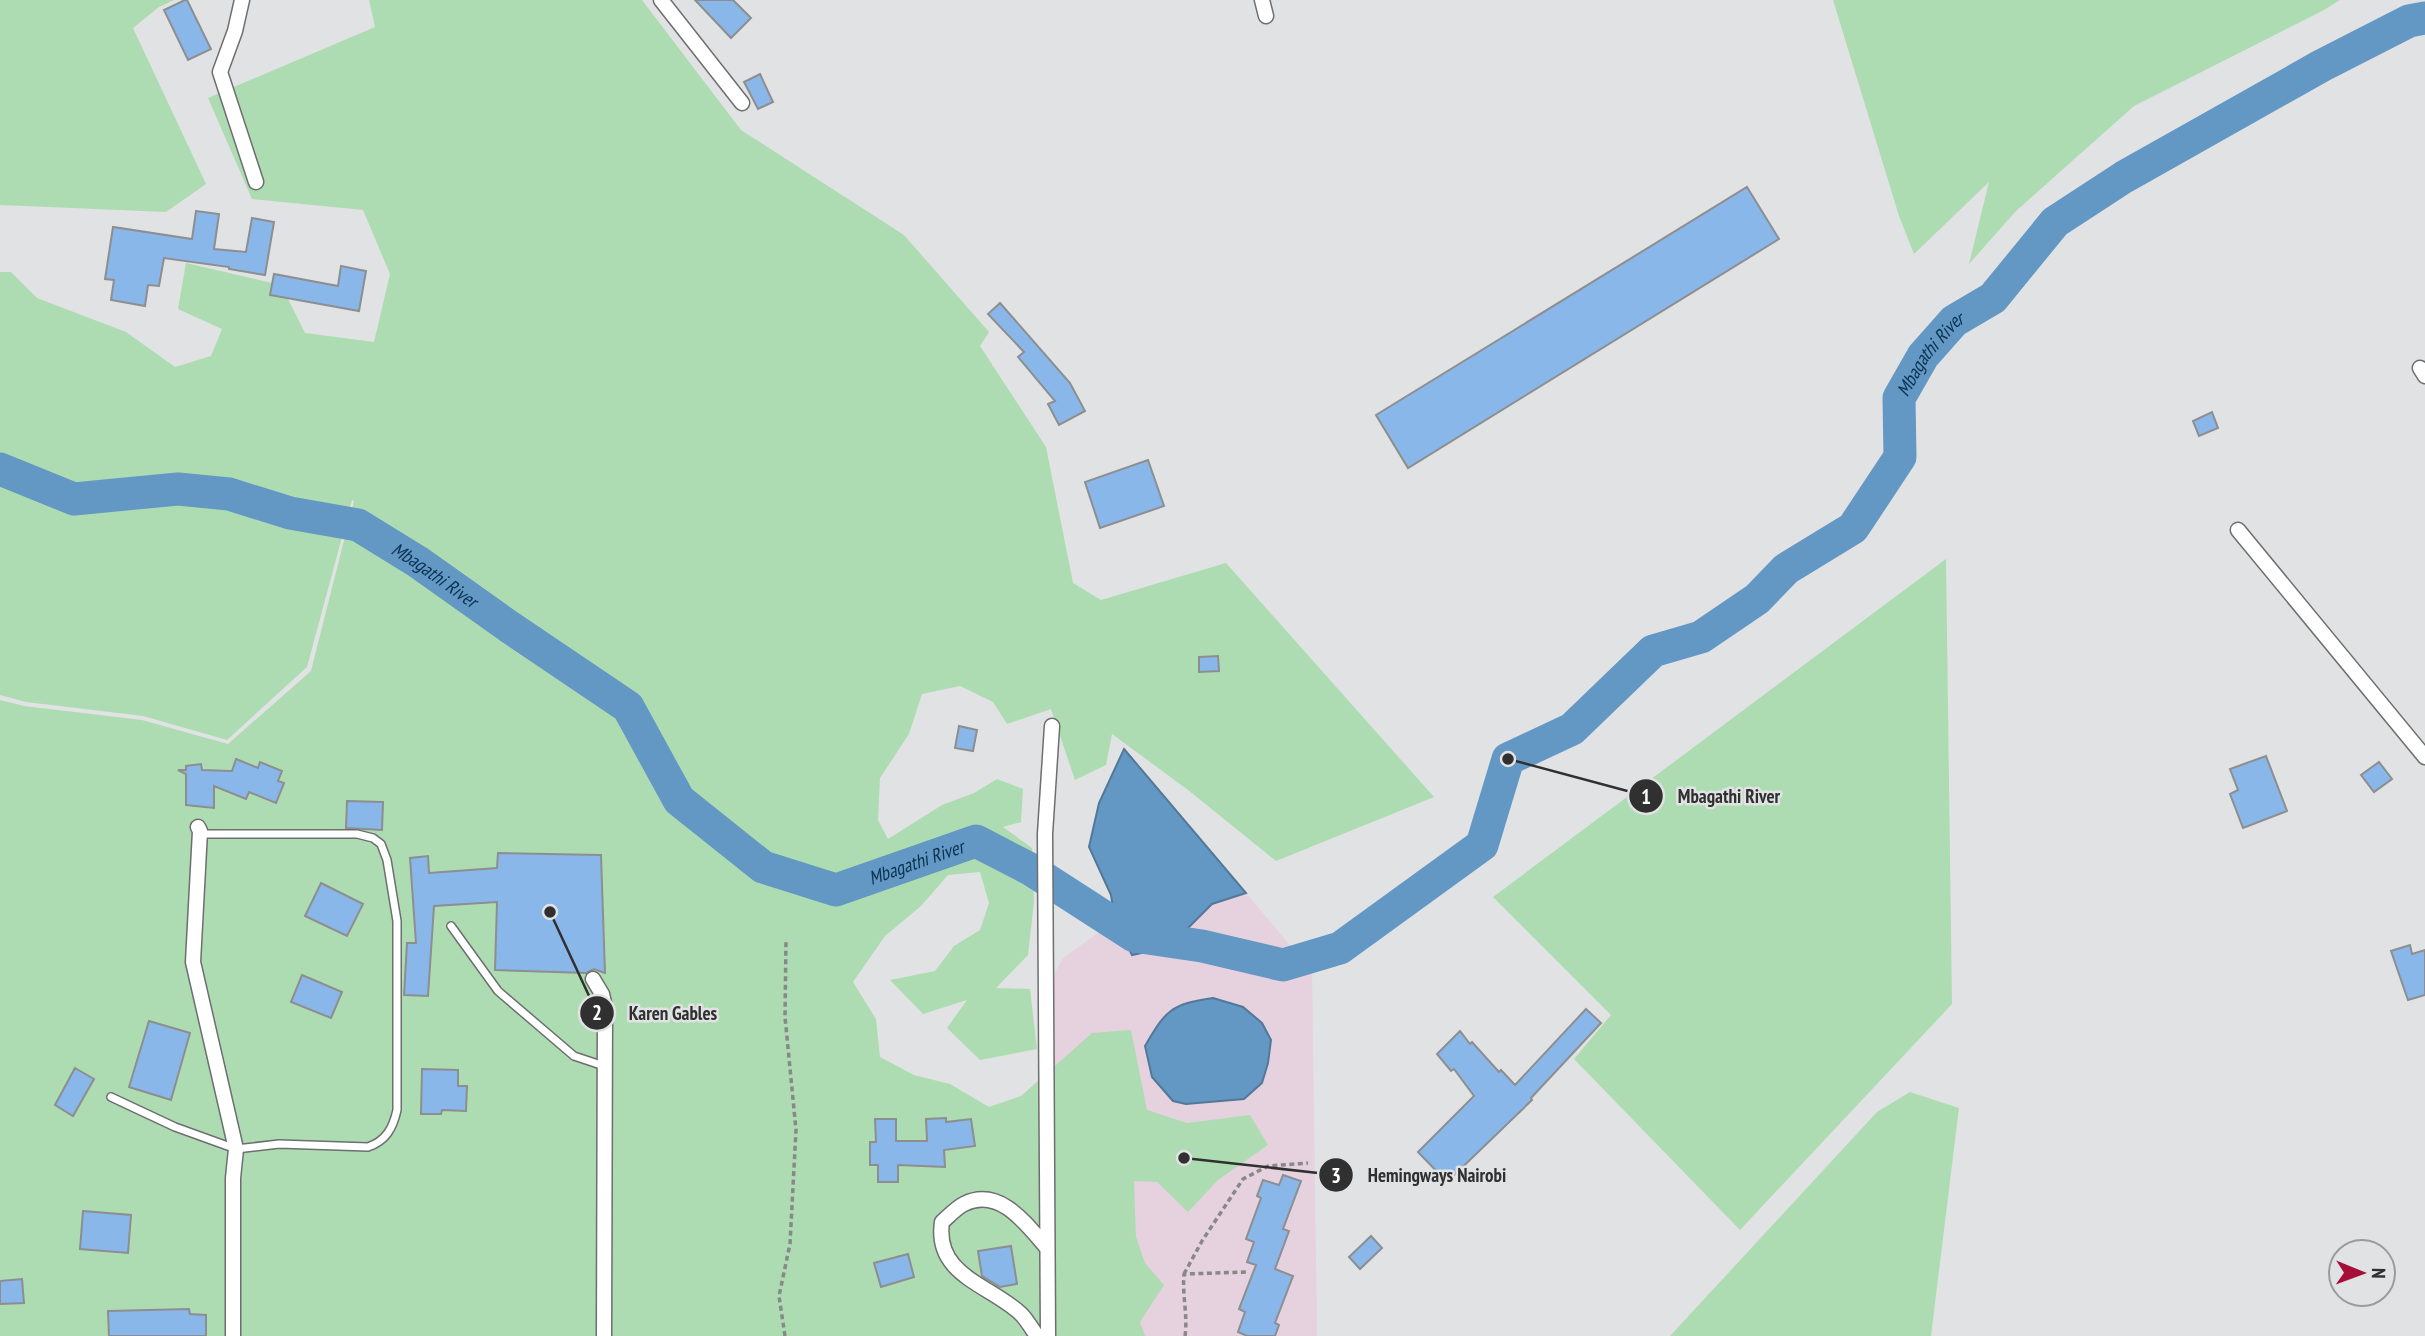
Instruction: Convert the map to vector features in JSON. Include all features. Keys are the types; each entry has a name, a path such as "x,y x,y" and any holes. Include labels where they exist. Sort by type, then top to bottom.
{"street":[{"path":"242,0 235,31 220,72 256,182"},
{"path":"661,0 742,103"},
{"path":"1262,0 1266,16"},
{"path":"2238,530 2425,757"},
{"path":"1048,1336 1045,834 1052,726"},
{"path":"199,829 193,962 236,1149 233,1178 233,1336"},
{"path":"593,979 602,994 605,1007 604,1336"},
{"path":"1037,1336 1021,1314 981,1288 946,1257 940,1237 942,1222 965,1203 991,1200 1013,1210 1046,1248"}],"lane":[{"path":"111,1097 175,1127 236,1149 279,1144 368,1147 378,1144 386,1137 394,1124 397,1110 397,921 387,860 381,844 373,838 357,834 205,834 199,829"},
{"path":"451,926 498,991 574,1056 604,1066"}],"path":[{"path":"785,1336 779,1296 790,1244 796,1130 785,1017 786,940"},
{"path":"1185,1336 1187,1322 1184,1312 1184,1274 1202,1241 1243,1179 1268,1166 1308,1163"},
{"path":"1184,1274 1248,1272"}],"shaded area":[{"path":"1124,749 1312,971 1317,1336 1056,1336 1051,980 1063,958 1115,921 1111,895 1089,847 1099,803"}],"green space":[{"path":"0,0 174,0 159,7 133,28 206,184 166,212 0,205"},
{"path":"369,0 642,0 741,130 904,235 989,332 980,346 1046,447 1073,583 1101,600 1226,563 1434,797 1276,861 1188,790 1112,734 1106,765 1075,780 1051,709 1007,724 993,702 960,686 922,694 909,734 880,778 878,820 888,839 942,805 974,793 997,779 1023,789 1021,822 1003,827 1032,848 1034,902 1028,955 996,988 1030,989 1037,1049 980,1060 947,1028 967,1000 923,1014 890,980 935,971 954,946 980,930 989,903 980,872 948,875 921,906 885,936 853,982 876,1019 880,1057 914,1075 950,1084 989,1107 1021,1096 1092,1033 1131,1030 1147,1110 1187,1123 1250,1115 1268,1145 1218,1180 1188,1212 1157,1182 1134,1181 1136,1237 1145,1263 1164,1285 1140,1322 1145,1336 0,1336 0,700 24,706 142,720 228,744 311,671 354,501 352,500 307,667 227,740 143,716 26,702 0,695 0,272 11,272 37,298 126,332 175,367 211,356 222,329 178,309 186,263 281,285 305,333 374,342 390,274 363,210 252,199 208,98 375,27"},
{"path":"1833,0 2340,0 2134,106 2016,211 1969,264 1989,182 1914,254 1899,216"},
{"path":"1946,559 1952,1004 1740,1230 1574,1059 1611,1015 1493,897"},
{"path":"1910,1092 1959,1108 1931,1336 1670,1336 1877,1112"}],"water":[{"path":"1124,749 1246,893 1212,904 1169,947 1132,955 1115,921 1111,895 1089,847 1099,803"},
{"path":"1213,998 1243,1007 1262,1023 1271,1040 1262,1083 1244,1099 1186,1104 1173,1101 1152,1077 1145,1046 1171,1011 1188,1003"}],"building":[{"path":"185,0 211,49 188,60 164,10"},
{"path":"695,0 733,0 751,18 731,38"},
{"path":"760,74 773,102 758,109 744,82"},
{"path":"1747,187 1779,239 1408,468 1376,415"},
{"path":"196,211 219,214 214,249 246,252 252,218 274,222 265,275 164,258 159,286 148,285 145,306 111,300 114,280 105,279 113,227 192,239"},
{"path":"341,266 366,271 359,311 270,295 274,274 338,286"},
{"path":"1000,303 1070,383 1085,411 1059,425 1048,404 1055,401 1018,357 1024,352 988,314"},
{"path":"2212,412 2218,428 2199,436 2193,421"},
{"path":"1148,460 1164,506 1100,528 1085,482"},
{"path":"1218,656 1219,671 1199,672 1199,657"},
{"path":"959,726 977,730 973,751 955,748"},
{"path":"2266,756 2287,811 2243,828 2230,794 2238,790 2230,769"},
{"path":"236,759 258,768 260,762 282,771 278,781 284,783 276,803 249,792 246,799 214,786 214,808 186,805 186,774 178,770 201,764 202,770 232,771"},
{"path":"2379,762 2392,779 2374,792 2361,775"},
{"path":"347,801 383,802 382,830 346,828"},
{"path":"498,853 601,855 605,973 594,969 586,973 495,970 497,902 434,906 428,996 404,995 407,943 416,943 410,858 428,856 429,873 497,868"},
{"path":"321,883 363,904 347,936 305,916"},
{"path":"2410,945 2412,954 2425,950 2425,995 2408,1000 2391,951"},
{"path":"302,975 342,992 331,1018 291,1002"},
{"path":"1586,1009 1601,1023 1532,1100 1447,1182 1418,1152 1474,1096 1454,1069 1451,1071 1437,1054 1460,1031 1470,1044 1472,1042 1499,1072 1501,1070 1515,1085"},
{"path":"149,1021 190,1033 171,1100 129,1087"},
{"path":"75,1068 94,1079 73,1116 55,1105"},
{"path":"422,1069 458,1070 458,1086 467,1086 466,1111 442,1110 441,1114 421,1114"},
{"path":"946,1118 946,1122 971,1119 975,1146 944,1150 945,1167 898,1165 898,1182 878,1182 878,1165 870,1165 870,1142 876,1142 875,1119 896,1119 896,1141 927,1141 926,1119"},
{"path":"1283,1175 1301,1181 1283,1229 1289,1231 1275,1269 1293,1276 1275,1323 1279,1325 1275,1336 1247,1336 1238,1332 1245,1312 1239,1309 1256,1265 1247,1262 1254,1242 1246,1239 1261,1198 1257,1196 1263,1180 1279,1185"},
{"path":"83,1211 131,1215 128,1253 80,1249"},
{"path":"1371,1236 1382,1248 1360,1269 1349,1257"},
{"path":"1011,1246 1017,1284 1000,1287 982,1276 978,1251"},
{"path":"908,1254 914,1277 881,1287 874,1263"},
{"path":"22,1279 24,1303 0,1304 0,1281"},
{"path":"189,1309 190,1314 206,1315 206,1336 109,1336 108,1311"}],"waterway":[{"name":"Mbagathi River","path":"0,469 74,499 178,489 229,494 290,513 358,525 418,562 628,707 679,800 763,867 836,890 976,841 1030,869 1134,936 1202,946 1283,965 1340,948 1482,845 1508,759 1572,729 1653,651 1701,637 1757,599 1786,569 1853,528 1900,457 1899,398 1923,356 1954,321 1993,298 2055,222 2124,177 2321,66 2409,21 2425,18"}],"place":[{"name":"Mbagathi River","path":"1508,759"},
{"name":"Karen Gables","path":"550,912"},
{"name":"Hemingways Nairobi","path":"1184,1158"}]}
